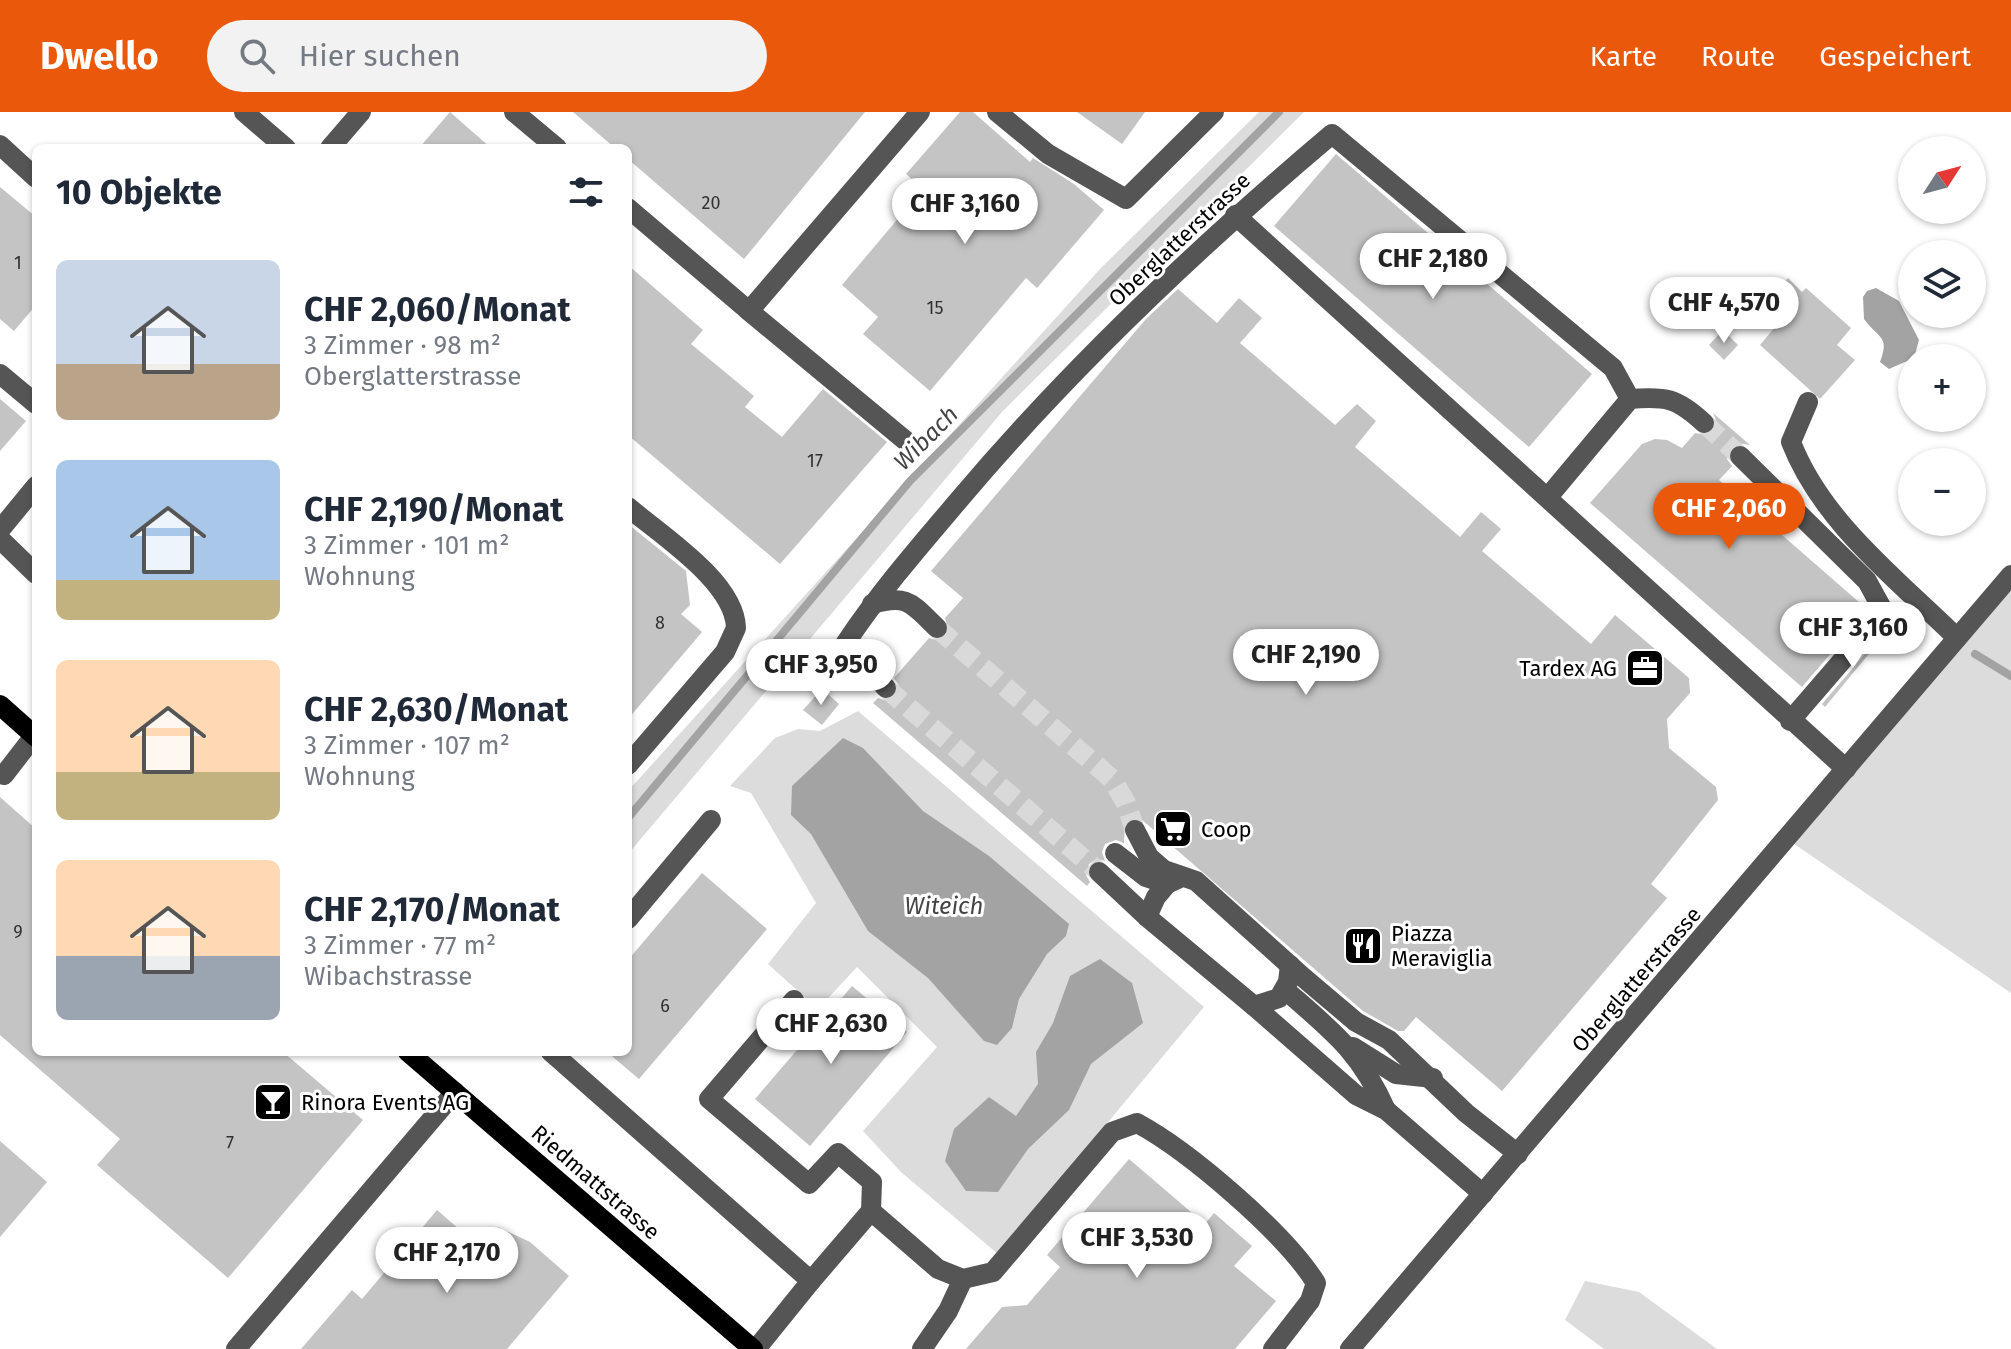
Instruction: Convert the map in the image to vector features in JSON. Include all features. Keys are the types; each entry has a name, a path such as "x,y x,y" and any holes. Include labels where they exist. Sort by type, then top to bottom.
{"main road":[{"path":"0,705 32,733"},
{"name":"Riedmattstrasse","path":"413,1056 754,1349"}],"street":[{"path":"244,112 281,144"},
{"path":"333,144 361,112"},
{"path":"514,112 552,144"},
{"path":"749,311 920,112"},
{"path":"997,112 1048,154 1126,199 1214,112"},
{"name":"Oberglatterstrasse","path":"886,688 845,644 872,604 1017,431 1235,215 1332,134 1613,368 1630,399"},
{"path":"0,145 32,174"},
{"path":"632,211 906,441"},
{"path":"1235,215 1846,769"},
{"path":"0,374 32,401"},
{"path":"1548,497 1630,399 1664,396 1688,408 1704,423"},
{"path":"1808,402 1791,442 1804,476 1832,514 1957,638"},
{"path":"1740,456 1867,581 1884,612 1790,721"},
{"path":"0,530 32,491"},
{"path":"632,510 712,579 729,600 736,628 725,652 632,760"},
{"path":"0,539 32,570"},
{"name":"Oberglatterstrasse","path":"1350,1349 2011,575"},
{"path":"872,604 894,598 908,600 937,628"},
{"path":"4,775 32,740"},
{"path":"632,914 711,820"},
{"path":"1135,830 1149,857 1174,881"},
{"path":"1483,1194 1386,1110 1356,1095 1147,917 1119,891 1108,862 1146,877 1196,881 1356,1022 1389,1040 1433,1078 1466,1113 1518,1154"},
{"path":"1147,917 1156,897 1174,881"},
{"path":"1254,1006 1279,998 1288,982 1290,965"},
{"path":"1291,995 1346,1043 1369,1073 1386,1110"},
{"path":"754,1349 871,1211 872,1182 838,1153 809,1184 709,1099 794,1000"},
{"path":"1346,1043 1372,1056 1396,1074 1433,1078"},
{"path":"556,1056 811,1281"},
{"path":"236,1349 455,1092"},
{"path":"871,1211 938,1269 963,1279 993,1272 1112,1132 1137,1123 1171,1141 1300,1256 1316,1283 1310,1301 1273,1349"},
{"path":"922,1349 948,1311 963,1279"}],"shaded area":[{"path":"1259,112 1304,112 1002,412 632,849 632,787 1100,269"},
{"path":"2011,575 2011,993 1787,839"},
{"path":"858,711 1204,1007 998,1254 901,1172 863,1131 937,1047 857,967 818,1009 768,964 816,903 751,793 730,786 775,738 798,729 820,731"},
{"path":"1585,1281 1639,1292 1717,1349 1604,1349 1565,1320"}],"water":[{"path":"1876,288 1898,300 1898,328 1913,328 1919,340 1918,344 1898,344 1898,365 1889,369 1880,362 1884,347 1881,338 1864,319 1863,297 1867,291"},
{"name":"Witeich","path":"843,738 863,748 923,811 989,856 1069,924 1066,936 1047,954 1019,999 1012,1028 997,1045 984,1041 928,978 868,931 811,834 791,815 792,786"},
{"path":"1100,959 1132,983 1143,1023 1091,1064 1069,1110 1028,1149 998,1192 966,1191 945,1161 954,1129 989,1097 1016,1116 1038,1084 1036,1052 1053,1023 1070,976"}],"building":[{"path":"450,112 486,144 422,144"},
{"path":"573,112 865,112 744,259 632,162 632,144 610,144"},
{"path":"960,112 973,112 1030,162 1033,158 1074,184 1104,210 1037,288 1026,278 930,391 863,334 878,317 842,285 923,189 906,174"},
{"path":"1077,112 1145,112 1122,144"},
{"path":"1336,154 1592,374 1529,447 1274,226"},
{"path":"0,187 32,214 32,310 14,331 0,319"},
{"path":"632,268 703,330 691,344 754,396 745,407 782,437 823,389 887,442 780,564 632,438"},
{"path":"1788,278 1802,292 1806,288 1851,328 1837,345 1855,360 1820,399 1760,345 1781,316 1766,303"},
{"path":"1178,289 1217,323 1239,298 1262,318 1240,343 1335,425 1357,404 1376,421 1355,447 1460,537 1481,512 1501,529 1482,551 1591,644 1615,615 1689,678 1690,693 1667,719 1669,748 1716,787 1718,800 1651,884 1667,898 1502,1091 1416,1017 1404,1031 1398,1031 1363,1011 1141,819 1135,817 1125,822 1124,843 1116,840 1105,844 1102,852 1105,861 1096,859 1089,864 1086,875 1090,882 1087,886 873,703 878,698 888,701 894,698 899,686 894,678 929,638 940,641 949,632 945,618 963,598 931,571 1146,319"},
{"path":"1723,330 1738,345 1724,360 1709,345"},
{"path":"0,399 26,421 0,451"},
{"path":"1713,413 1750,445 1737,443 1730,448 1727,459 1732,466 1719,480 1868,610 1802,687 1590,503 1642,444 1655,439 1667,440 1682,448 1695,433 1707,435 1714,431 1716,420"},
{"path":"632,527 686,571 690,605 681,614 702,632 632,714"},
{"path":"1891,627 1825,707 1822,704"},
{"path":"822,689 839,704 822,725 803,710"},
{"path":"0,797 32,825 32,1056 288,1056 363,1120 228,1278 97,1165 120,1139 0,1035"},
{"path":"702,873 767,929 639,1079 612,1056 632,1056 632,955"},
{"path":"852,986 907,1032 810,1146 755,1099"},
{"path":"0,1141 47,1182 0,1237"},
{"path":"1129,1159 1205,1224 1214,1213 1252,1246 1234,1266 1276,1301 1235,1349 966,1349 1002,1307 1027,1305 1060,1267 1047,1255"},
{"path":"437,1210 481,1248 498,1227 530,1242 569,1276 507,1349 301,1349 352,1290 362,1299"}],"waterway":[{"name":"Wibach","path":"632,813 910,481 1279,112"},
{"path":"1975,654 2011,676"}],"tunnel":[{"path":"1704,423 1740,456"},
{"path":"937,628 1112,779 1126,803 1135,830"},
{"path":"886,688 1099,872"}],"place":[{"name":"Tardex AG","path":"1645,668"},
{"name":"Coop","path":"1173,829"},
{"name":"Piazza Meraviglia","path":"1363,946"},
{"name":"Rinora Events AG","path":"273,1102"}]}
